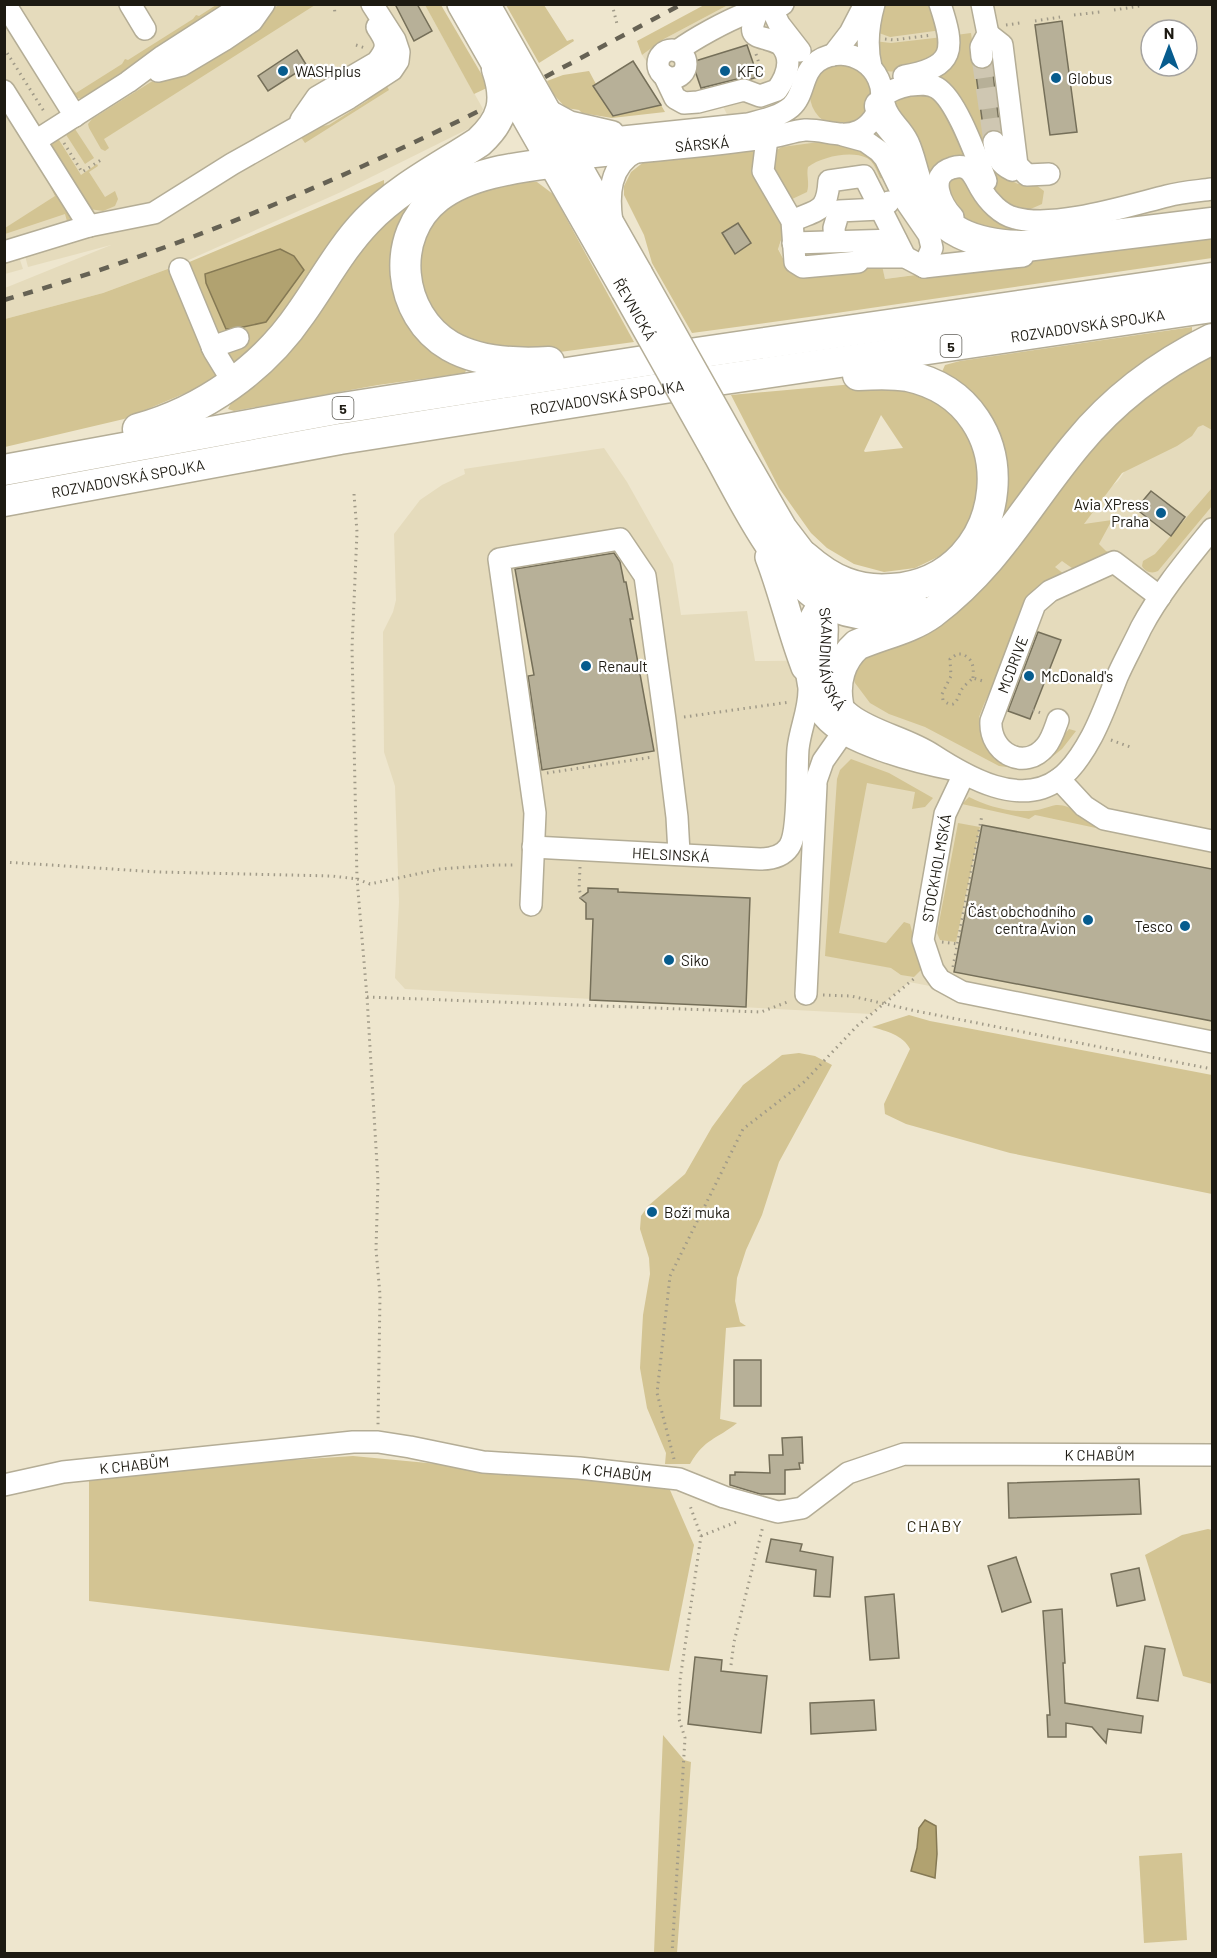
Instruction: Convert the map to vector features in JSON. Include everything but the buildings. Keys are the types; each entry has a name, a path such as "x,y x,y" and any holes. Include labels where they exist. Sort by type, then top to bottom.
{"highway":[{"path":"4,469 171,419 211,398 233,382 280,341 343,251 367,221 394,197 479,142 494,127 503,99 497,69"},
{"path":"881,102 885,120 903,142 918,186 936,214 954,232 989,244 1015,246 1212,223"},
{"path":"428,174 518,148 557,152"},
{"path":"557,152 523,166 472,180 446,192 419,217 410,236 404,261 408,290 417,311 431,329 451,346 469,354 489,358 533,363 683,355"},
{"name":"ROZVADOVSKÁ SPOJKA","path":"4,469 336,409 683,355 1212,278"},
{"name":"ROZVADOVSKÁ SPOJKA","path":"4,501 340,439 723,379 1212,307"},
{"path":"838,704 836,688 838,676 842,663 852,649 863,642 919,621 951,597 998,551 1062,463 1106,412 1177,358 1212,339"},
{"path":"690,384 872,374 896,375 927,382 944,390 972,415 986,440 993,473 990,508 974,542 957,561 927,581 911,587 894,589 848,585 827,574 805,557"},
{"path":"823,602 837,594 858,587"},
{"path":"823,602 856,615 880,616 916,610 951,597"}],"main road":[{"name":"ŘEVNICKÁ","path":"461,4 497,69 612,226 632,283"},
{"name":"ŘEVNICKÁ","path":"486,4 546,109 557,152 727,451 805,557 818,579 823,602"},
{"name":"ŘEVNICKÁ","path":"727,451 759,530 800,584 823,602"},
{"path":"759,530 780,585 795,642 803,685"}],"street":[{"path":"5,4 75,116"},
{"path":"130,4 145,29"},
{"path":"160,63 176,38 228,4"},
{"path":"160,63 244,4"},
{"path":"37,141 128,82 263,4"},
{"path":"4,252 89,226 154,213 302,119 349,98 371,73 384,53 386,44 363,4"},
{"path":"371,73 392,70 398,61 399,52 395,40 372,4"},
{"name":"SÁRSKÁ","path":"557,152 634,143 748,124 764,120 789,108 798,97 814,64 830,56 850,33 865,4"},
{"path":"874,4 868,38 868,53 880,84 881,102"},
{"path":"771,8 753,22 752,31 758,38 780,44 788,56 787,71 777,90 760,96 744,90 698,102 684,103 675,98 658,64 661,55 668,50 677,51 746,13 771,8 786,20 813,51 830,56 854,56 885,76 902,76 926,71 939,65 947,52 949,33 940,4"},
{"path":"982,4 1002,45 1017,165 1027,175 1049,174"},
{"path":"771,8 779,24 801,53 804,65 803,107 810,121 820,130 865,141 879,151 929,235 932,248 924,267"},
{"path":"982,57 981,47 996,30"},
{"path":"881,102 896,88 922,84 932,86 944,93 953,105 987,182 994,204"},
{"path":"4,91 89,226"},
{"name":"SÁRSKÁ","path":"634,143 767,138 805,130 836,134 864,129 874,119 881,102"},
{"path":"546,109 570,122 634,143 612,180 609,207 612,226"},
{"path":"767,138 763,171 792,231 795,262 803,267 858,262 846,242"},
{"path":"994,142 996,156 1003,166 1012,170 1017,165"},
{"path":"1015,246 982,236 954,218 942,204 940,198 939,183 944,172 954,167 967,168 972,171 982,190 1007,216 1025,220 1098,213 1170,195 1212,189"},
{"path":"792,231 846,242 888,225 903,194"},
{"path":"792,231 824,206 828,198 888,225 924,267"},
{"path":"846,242 888,225"},
{"path":"924,267 1041,254 1075,240"},
{"path":"180,268 212,346 233,382"},
{"path":"212,346 238,338"},
{"name":"5","path":"723,379 800,338"},
{"name":"5","path":"715,351 807,367"},
{"name":"SKANDINÁVSKÁ","path":"823,602 813,612 808,624 803,685 817,709 832,727 842,734 916,763 960,772 997,787 1012,790 1038,788 1059,779 1074,764 1093,734 1118,675 1143,625 1176,574 1212,529"},
{"path":"531,905 535,813 499,559 620,540 645,576 677,817 679,854"},
{"name":"MCDRIVE","path":"1058,720 1048,744 1034,755 1023,758 1010,755 993,741 991,721 1035,604 1050,591 1114,561 1160,597"},
{"name":"SKANDINÁVSKÁ","path":"823,602 827,625 826,675 830,690 838,704 855,719 920,746 960,772"},
{"name":"HELSINSKÁ","path":"794,831 798,752 808,707 803,685"},
{"name":"HELSINSKÁ","path":"533,847 769,859 777,857 789,847 794,831 816,786 823,761 842,734"},
{"name":"STOCKHOLMSKÁ","path":"931,964 924,940 928,908 945,814 960,772"},
{"path":"1059,779 1084,806 1097,816 1111,821 1212,840"},
{"path":"806,994 816,786"},
{"path":"931,964 940,980 962,992 1212,1042"},
{"name":"K CHABŮM","path":"4,1485 63,1472 353,1442 378,1442 483,1462 579,1468 679,1479 724,1497 778,1512 802,1509 848,1473 904,1454 1212,1455"}],"path":[{"path":"334,4 334,14"},
{"path":"612,4 617,24"},
{"path":"1114,10 1140,6"},
{"path":"1074,15 1100,12"},
{"path":"1035,21 1060,17"},
{"path":"996,30 1020,23"},
{"path":"877,38 894,40 934,35"},
{"path":"4,48 51,122"},
{"path":"754,51 766,84"},
{"path":"61,139 82,172 101,160"},
{"path":"354,494 357,532 352,648 357,879 368,998 378,1181 376,1250 380,1294 377,1376 378,1442"},
{"path":"962,654 971,660 974,666 973,678 961,690 959,699 954,704 949,705 943,700 942,694 951,676 950,659 954,655 962,654"},
{"path":"973,678 993,685"},
{"path":"676,718 803,685"},
{"path":"1112,740 1133,748"},
{"path":"539,775 658,756"},
{"path":"952,972 982,815"},
{"path":"4,862 158,872 332,876 357,879 370,884 440,869 495,865"},
{"path":"580,865 579,888 583,898"},
{"path":"672,1953 686,1738 679,1719 680,1680 701,1536 679,1479 657,1393 670,1276 743,1129 804,1082 857,1026 931,964"},
{"path":"368,998 760,1012 806,994 850,996 1212,1069"},
{"path":"701,1536 766,1509"},
{"path":"731,1665 734,1642 756,1559 766,1509"}],"shaded area":[{"path":"706,4 728,5 664,39 642,55 637,41"},
{"path":"886,4 931,5 942,30 890,37 879,33 879,24"},
{"path":"5,5 425,5 483,109 476,125 341,192 173,267 103,293 5,319 5,288 111,245 28,267 25,256 19,257 23,269 5,274"},
{"path":"216,5 223,5 173,37 158,52 86,99 75,98 67,86 69,85 76,93 122,64 125,59 128,60 196,15 199,16"},
{"path":"278,5 315,5 104,139 109,148 105,151 101,149 89,128 88,124 92,119 151,82 191,67 256,26"},
{"path":"425,5 441,5 489,87 474,94"},
{"path":"506,5 544,5 567,41 573,39 574,41 539,63"},
{"path":"728,5 1212,5 1212,234 885,279 881,262 799,276 790,272 778,248 782,240 754,171 722,104 677,106 642,55 664,39"},
{"path":"971,33 986,144 1004,177 1018,184 1036,185 1044,191 1042,204 1026,211 1009,205 995,191 985,165 935,81 956,35"},
{"path":"943,37 938,56 898,71 884,70 880,65 874,41 891,43"},
{"path":"841,64 863,73 872,95 863,117 841,126 819,117 810,95 819,73"},
{"path":"589,71 613,116 661,105 665,112 612,118 566,108 554,95 547,81 563,75"},
{"path":"383,79 389,90 305,143 298,133 304,129 329,125 367,101"},
{"path":"923,89 941,98 967,159 933,202 893,99"},
{"path":"72,127 94,158 85,164 63,130"},
{"path":"54,132 81,175 97,164 98,166 89,172 105,197 115,191 118,199 115,206 103,211 89,209 46,141"},
{"path":"819,142 849,145 872,154 885,179 880,178 867,158 853,155 836,156 820,160 808,167 807,192 788,201 772,173 775,151 782,147"},
{"path":"758,149 784,224 778,249 790,272 799,276 881,261 885,279 1212,236 1212,258 692,333 652,263 644,235 624,195 624,186 631,172 645,161","holes":["738,223 751,243 735,253 722,233"]},
{"path":"963,173 988,212 1016,230 1028,232 1141,210 1143,222 1053,238 990,233 958,215 946,194 949,179"},
{"path":"384,180 384,190 297,299 235,367 227,354 245,337 243,327 266,321 234,329 220,335 215,333 187,263"},
{"path":"522,181 537,182 553,194 634,342 545,354 468,341 439,319 420,286 422,240 438,214 465,195"},
{"path":"50,186 53,186 73,215 73,221 68,225 65,214 5,234 5,228 55,196"},
{"path":"415,194 396,242 466,370 465,373 378,385 234,411 228,409 231,403 260,379 345,263"},
{"path":"280,249 294,256 304,270 266,322 226,329 206,283 205,274"},
{"path":"173,267 219,379 124,419 5,447 5,319 103,293"},
{"path":"1192,327 1192,333 975,560 989,417 977,400 942,372 945,365"},
{"path":"1212,346 1212,430 1203,425 1198,427 1192,436 1177,446 1122,473 1084,524 1112,520 1099,544 1106,551 1114,554 1079,573 1062,561 1055,567 1069,578 1012,646 979,717 1001,755 1057,743 1069,729 1076,731 1062,749 1043,764 1033,768 999,766 925,727 889,714 870,703 855,683 854,666 871,653 1124,406"},
{"path":"887,381 941,402 962,422 976,447 979,503 966,532 944,554 915,568 884,572 854,564 827,548 811,533 779,488 731,395","holes":["881,415 903,448 864,451"]},
{"path":"1212,383 1212,1040 909,982 871,1014 405,989 395,978 399,902 395,786 384,752 383,632 396,600 394,534 420,500 442,485 465,474 464,469 604,448 627,482 673,564 681,615 747,611 755,661 864,660 957,616 1118,481 1136,455"},
{"path":"1212,488 1212,506 1158,571 1145,570 1142,566 1143,561 1155,554"},
{"path":"851,759 889,773 933,798 925,807 912,809 915,792 867,783 839,933 886,943 904,922 910,924 922,969 914,977 901,975 891,968 825,956 837,779 840,770"},
{"path":"969,797 990,806 1012,810 1032,811 1062,805 1078,812 1096,828 1035,815 1029,819 962,804"},
{"path":"958,823 980,827 956,942 940,940 937,933"},
{"path":"909,1015 930,1021 1212,1075 1212,1194 1010,1153 906,1124 885,1114 884,1104 910,1049 899,1037 872,1027"},
{"path":"799,1053 815,1056 832,1065 779,1162 762,1215 746,1250 737,1278 735,1301 740,1322 746,1326 726,1328 720,1419 737,1423 706,1444 690,1464 665,1464 666,1453 647,1408 640,1368 643,1315 650,1274 649,1258 640,1229 641,1216 648,1206 685,1174 712,1127 743,1085 782,1055"},
{"path":"353,1456 661,1485 670,1490 694,1545 669,1671 89,1601 89,1476"},
{"path":"1212,1530 1212,1684 1183,1676 1145,1555 1182,1535"},
{"path":"663,1735 684,1760 691,1762 677,1953 654,1953"},
{"path":"925,1820 936,1826 935,1878 911,1871 919,1828"},
{"path":"1182,1853 1187,1940 1144,1943 1139,1856"}],"tunnel":[{"path":"982,57 994,142"}],"railway":[{"path":"545,77 682,4"},
{"path":"4,300 188,239 307,191 483,109"}],"place":[{"name":"WASHplus","path":"283,71"},
{"name":"KFC","path":"725,71"},
{"name":"Globus","path":"1056,78"},
{"name":"Avia XPress Praha","path":"1161,513"},
{"name":"Renault","path":"586,666"},
{"name":"McDonald's","path":"1029,676"},
{"name":"Část obchodního centra Avion","path":"1088,920"},
{"name":"Tesco","path":"1185,926"},
{"name":"Siko","path":"669,960"},
{"name":"Boží muka","path":"652,1212"}],"district":[{"name":"CHABY","path":"935,1525"}]}
